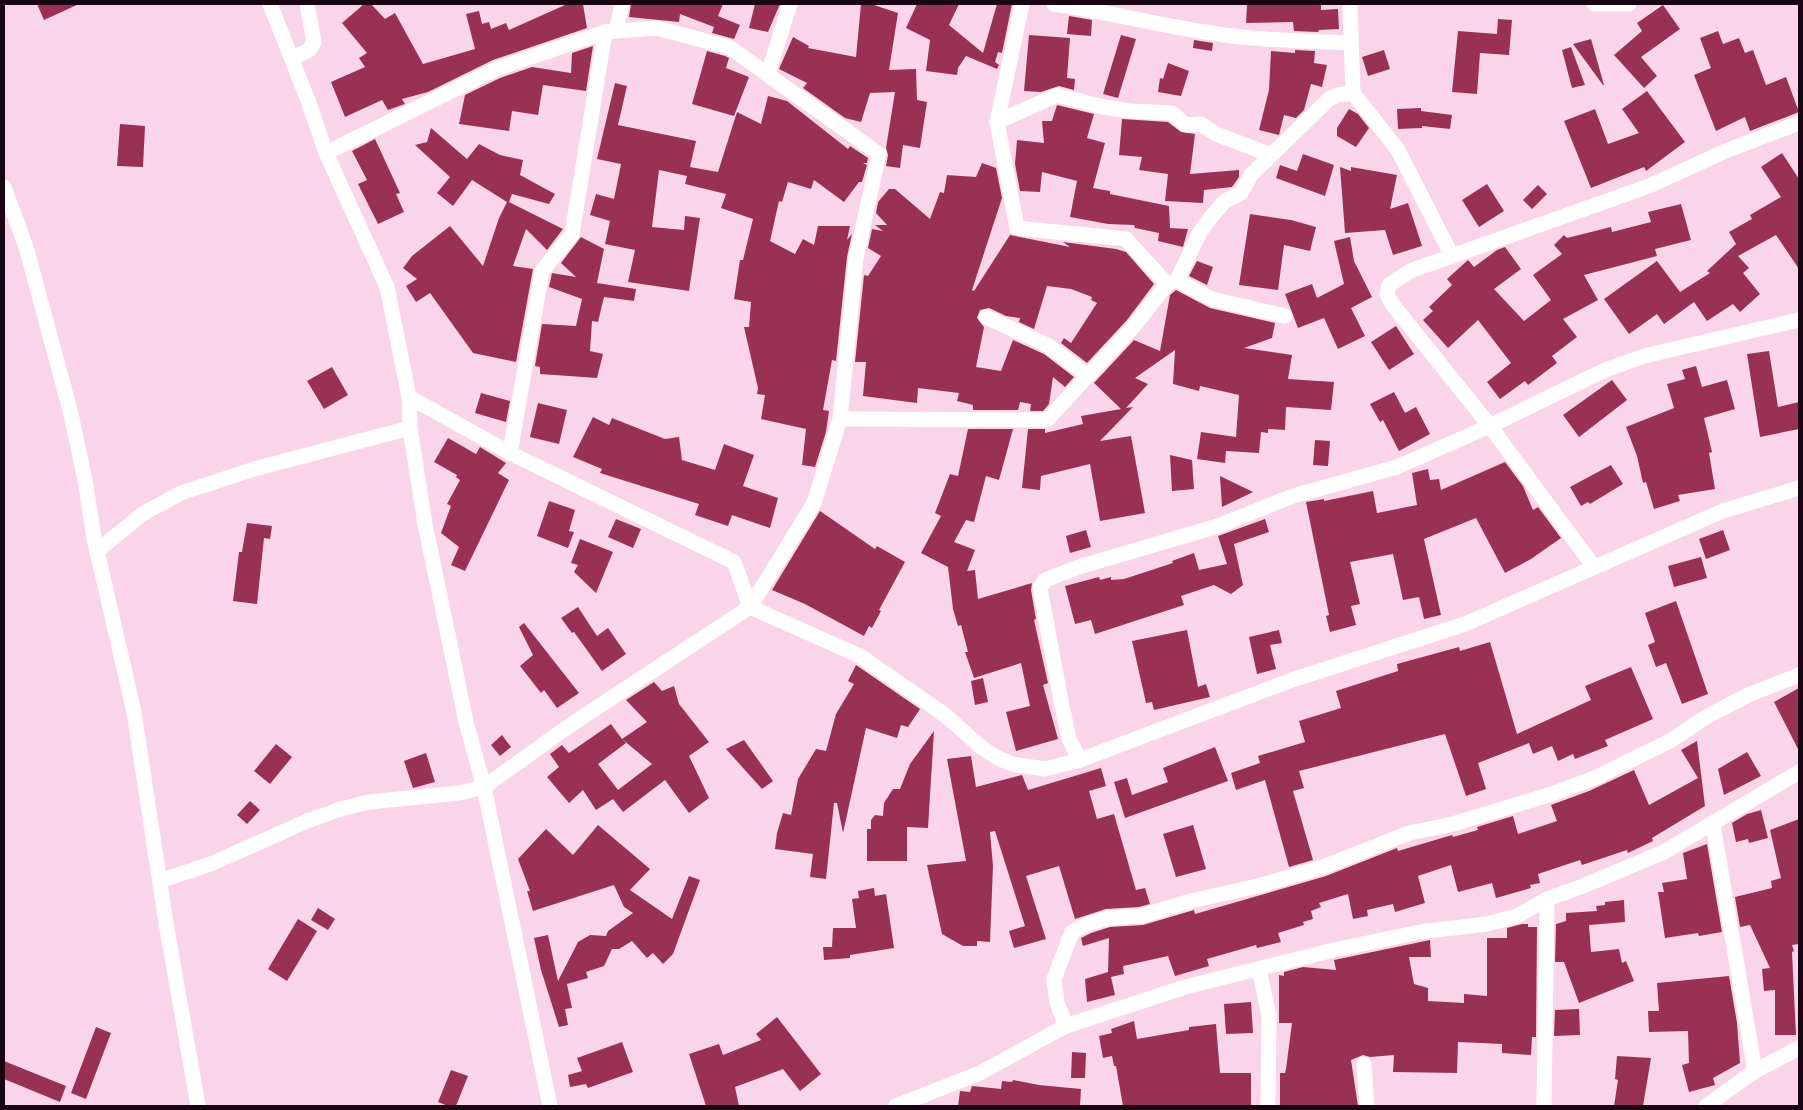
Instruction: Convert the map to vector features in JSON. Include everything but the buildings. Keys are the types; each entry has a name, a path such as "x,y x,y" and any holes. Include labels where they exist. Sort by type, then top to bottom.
{"street":[{"path":"270,4 292,58 326,153 387,287 409,397 410,428 425,524 466,722 484,787 550,1106"},
{"path":"292,58 309,50 314,42 306,4"},
{"path":"510,453 542,271 572,234 610,31 622,4"},
{"path":"768,74 790,4"},
{"path":"1022,4 997,122 1017,228 1126,239 1172,282 1212,299 1285,316"},
{"path":"1054,4 1099,10 1172,27 1243,37 1350,43"},
{"path":"1350,4 1353,94 1398,150 1452,256"},
{"path":"1594,4 1629,4"},
{"path":"160,881 213,863 307,821 341,809 369,802 459,794 484,787 570,726 750,607 814,503 840,419 856,258 879,154 729,47 656,28 610,31 496,69 326,153"},
{"path":"840,419 1047,420 1172,282 1200,232 1225,201 1241,193 1251,175 1329,99 1338,94 1353,94"},
{"path":"997,122 1057,95 1099,106 1129,111 1172,113 1186,125 1201,124 1216,134 1271,155"},
{"path":"1594,567 1490,426 1392,304 1387,294 1389,285 1410,271 1649,186 1728,150 1799,123"},
{"path":"4,187 26,247 70,410 97,551 134,712 198,1106"},
{"path":"986,317 1049,346 1088,376"},
{"path":"1080,760 1069,739 1061,701 1040,588 1045,580 1082,566 1218,526 1292,496 1397,467 1490,426 1605,370 1644,356 1799,320"},
{"path":"409,397 510,453 734,562 750,607 860,656 945,715 982,748 998,758 1012,764 1044,769 1080,760 1292,680 1465,624 1723,511 1799,488"},
{"path":"97,551 144,513 181,493 254,469 410,428"},
{"path":"1066,1026 1057,1003 1054,979 1072,932 1087,924 1108,918 1141,916 1182,903 1258,886 1323,867 1409,833 1454,824 1552,794 1605,773 1670,741 1706,717 1748,695 1799,675"},
{"path":"896,1106 980,1073 1066,1026 1185,987 1259,968 1420,932 1488,924 1517,916 1548,898 1583,886 1664,852 1799,772"},
{"path":"1713,824 1755,1072"},
{"path":"1544,1106 1548,898"},
{"path":"1259,968 1269,1016 1268,1106"},
{"path":"1706,1106 1755,1072 1799,1048"},
{"path":"1364,1064 1367,1106"}]}
